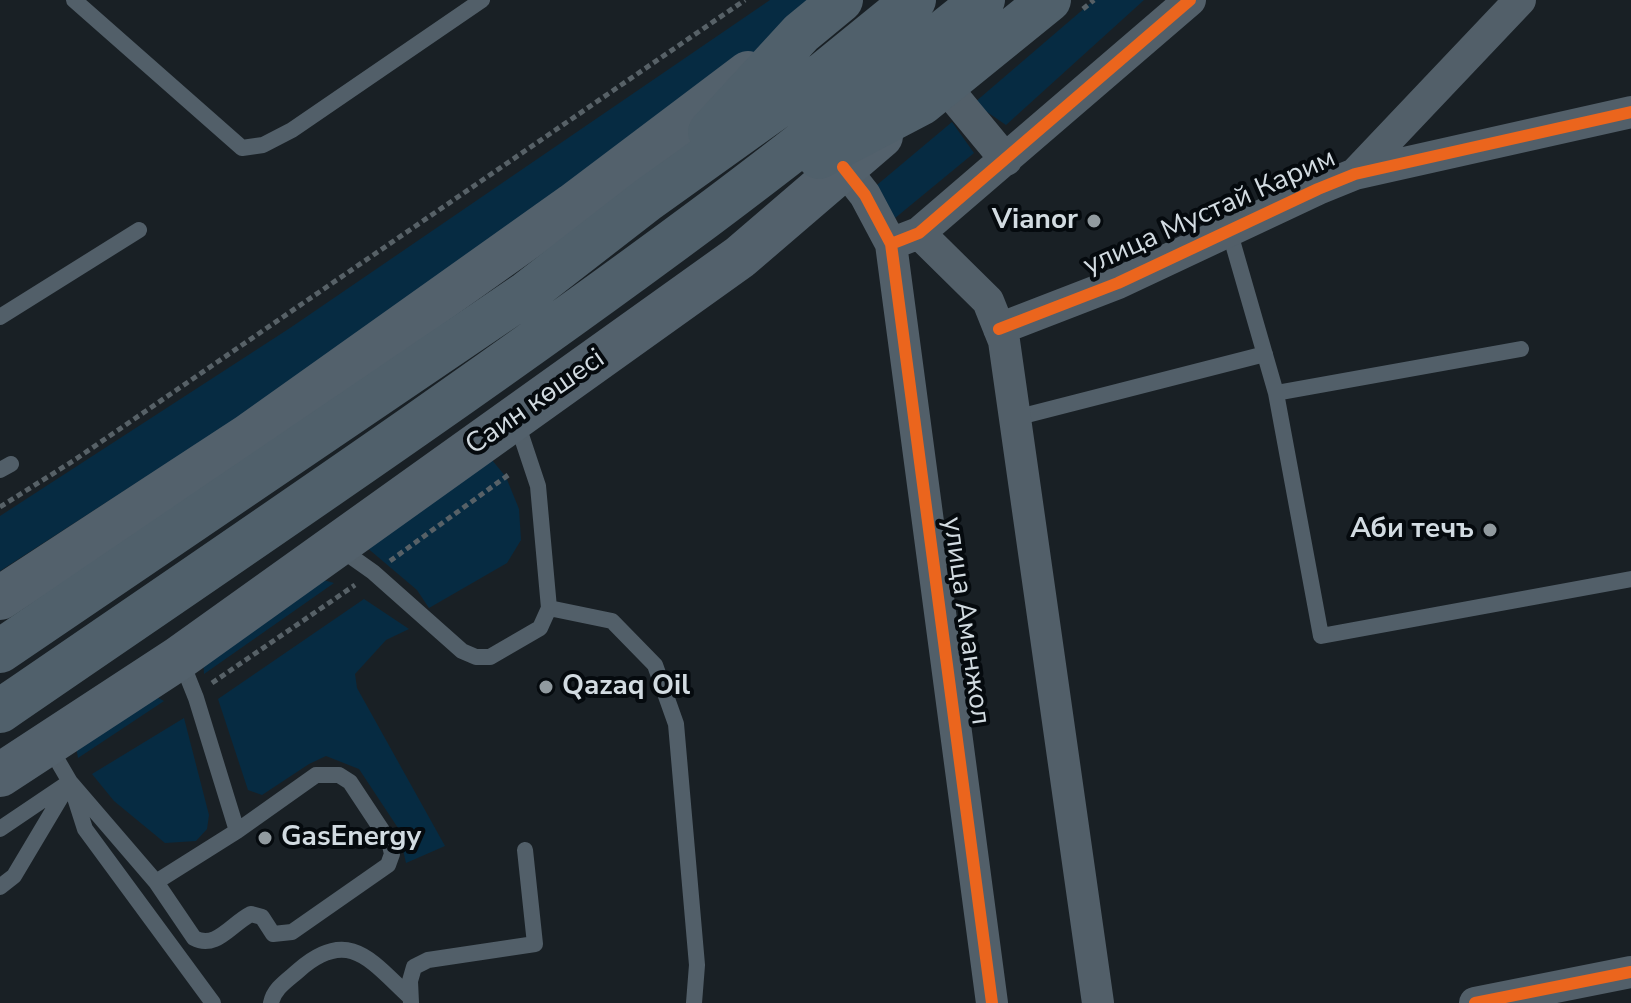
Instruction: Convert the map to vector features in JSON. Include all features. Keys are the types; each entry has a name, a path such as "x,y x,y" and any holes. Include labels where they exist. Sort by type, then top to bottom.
{"main road":[{"path":"0,598 248,436 573,205 841,0"},
{"path":"0,651 527,293 647,200 823,74 914,0"},
{"name":"Саин көшесі","path":"0,711 315,495 703,218 983,0"},
{"name":"Саин көшесі","path":"0,775 179,658 740,257 843,167 1049,0"},
{"path":"647,200 801,33"},
{"path":"703,218 933,94"}],"street":[{"path":"905,239 1006,160 1190,0"},
{"path":"1355,174 1511,6 1520,0"},
{"path":"933,94 1006,160"},
{"name":"улица Мустай Карим","path":"999,329 1118,283 1355,174 1631,112"},
{"path":"843,167 905,239 988,301 1004,341 1098,1003"},
{"name":"улица Аманжол","path":"905,239 992,1003"},
{"path":"1475,1003 1631,972"}],"lane":[{"path":"74,0 242,148 263,145 292,130 482,0"},
{"path":"0,317 139,230"},
{"path":"1229,230 1276,393 1321,636 1631,579"},
{"path":"1276,393 1521,349"},
{"path":"1015,418 1265,354"},
{"path":"335,545 373,572 462,651 476,657 490,657 540,628 549,608 538,486 515,418"},
{"path":"549,608 612,621 655,665 676,724 697,965 694,1003"},
{"path":"179,658 196,698 237,831"},
{"path":"48,744 70,782 156,882 194,938 203,943 212,942 251,914 262,917 273,934 292,932 388,865 392,854 389,841 350,782 339,775 316,775 237,831 156,882"},
{"path":"0,829 70,782"},
{"path":"0,887 14,876 70,782"},
{"path":"70,782 85,829 213,1003"},
{"path":"411,1000 410,981 414,967 428,960 535,944 525,850"},
{"path":"271,1003 273,993 304,965 336,948 353,949 411,1000"}],"path":[{"path":"0,507 73,461 745,0"}],"shaded area":[{"path":"770,0 814,0 819,9 330,358 0,571 0,516 290,328"},
{"path":"1094,0 1144,0 1006,125 974,103"},
{"path":"952,122 974,153 883,228 865,195"},
{"path":"492,460 506,477 519,509 521,540 507,563 429,608 417,590 365,546"},
{"path":"313,577 334,583 204,674 203,654"},
{"path":"364,599 409,629 386,640 355,674 357,688 445,846 406,863 398,828 359,769 326,756 262,795 248,790 218,699"},
{"path":"147,692 164,701 78,758 75,741"},
{"path":"184,718 209,815 207,829 196,841 165,843 114,801 92,774"}],"cycle path":[{"path":"891,244 919,233 1190,0"},
{"path":"999,329 1118,283 1355,174 1631,112"},
{"path":"843,167 865,195 891,244 992,1003"},
{"path":"1475,1003 1631,972"}],"place":[{"name":"Vianor","path":"1094,221"},
{"name":"Аби течъ","path":"1490,530"},
{"name":"Qazaq Oil","path":"546,687"},
{"name":"GasEnergy","path":"265,838"}]}
